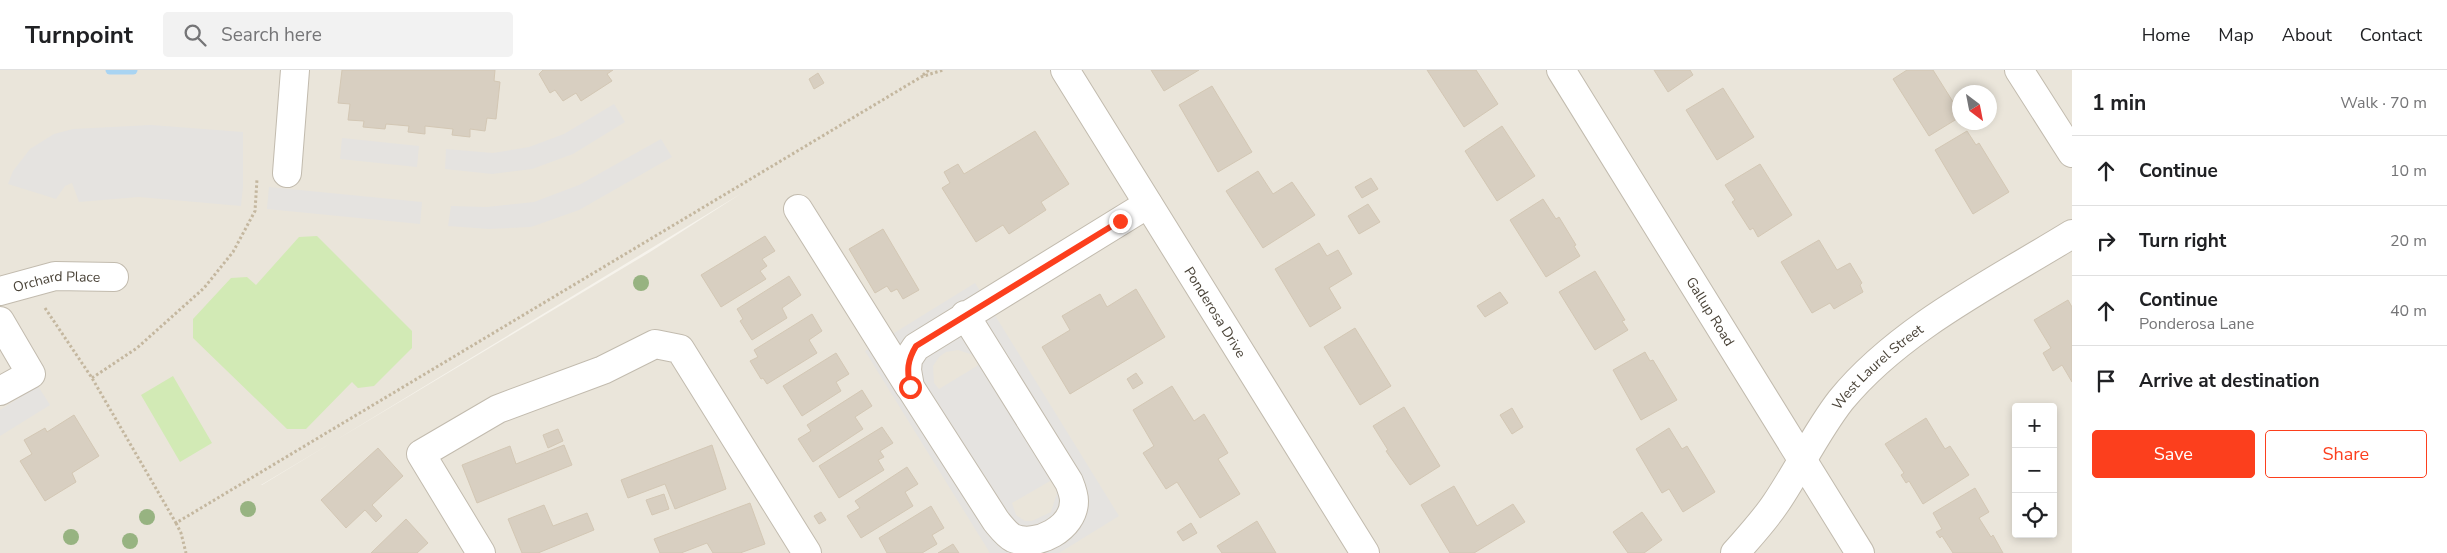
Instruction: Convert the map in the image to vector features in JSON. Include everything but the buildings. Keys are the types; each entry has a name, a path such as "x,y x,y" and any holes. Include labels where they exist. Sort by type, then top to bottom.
{"street":[{"path":"288,173 295,70"},
{"name":"Ponderosa Drive","path":"1066,70 1365,553"},
{"name":"Gallup Road","path":"1561,70 1860,553"},
{"path":"2020,70 2072,153"},
{"path":"910,387 907,370 908,359 916,346 1148,204"},
{"path":"798,209 996,522 1011,537 1028,542 1041,539 1058,529 1070,516 1074,501 1069,482 976,309"},
{"name":"West Laurel Street","path":"1735,553 1776,503 1823,424 1842,400 1885,355 1935,318 2072,234"},
{"name":"Orchard Place","path":"0,291 55,276 114,277"},
{"path":"0,321 31,374 0,390"},
{"path":"481,553 421,454 498,408 603,370 655,344 680,349 807,553"}],"path":[{"path":"176,524 921,77 929,70"},
{"path":"921,77 943,70"},
{"path":"92,378 137,348 204,288 232,252 255,211 258,171"},
{"path":"32,283 44,307 92,378 176,524 181,533 186,553"}],"shaded area":[{"path":"0,70 2072,70 2072,553 0,553","holes":["742,193 650,252 326,446","326,446 262,485 261,485"]},
{"path":"614,104 625,122 573,154 532,169 492,174 445,169 446,149 493,153 529,147 564,134"},
{"path":"151,125 243,132 241,206 139,197 79,202 72,183 65,186 56,199 8,184 13,171 30,149 54,134 73,129"},
{"path":"342,138 419,146 417,167 340,159"},
{"path":"661,139 672,157 579,210 531,227 489,229 448,226 451,206 487,207 534,202 579,185"},
{"path":"269,187 422,202 420,224 267,209"},
{"path":"975,283 1119,516 1059,553 990,553 865,351","holes":["958,350 973,355 979,363 939,389 934,383 933,366 939,357 946,352","1050,481 1055,484 1057,493 1051,512 1032,521 1025,521 1016,515 1012,503"]},
{"path":"38,386 50,405 0,436 0,410"}],"green space":[{"path":"317,236 412,331 412,348 374,386 358,388 352,382 306,429 287,429 193,338 193,319 231,278 247,277 256,285 299,237"},
{"path":"173,376 212,443 180,462 141,395"}],"waterway":[{"path":"110,70 133,70"}],"route":[{"path":"910,387 907,370 908,359 916,346 1120,221"}]}
